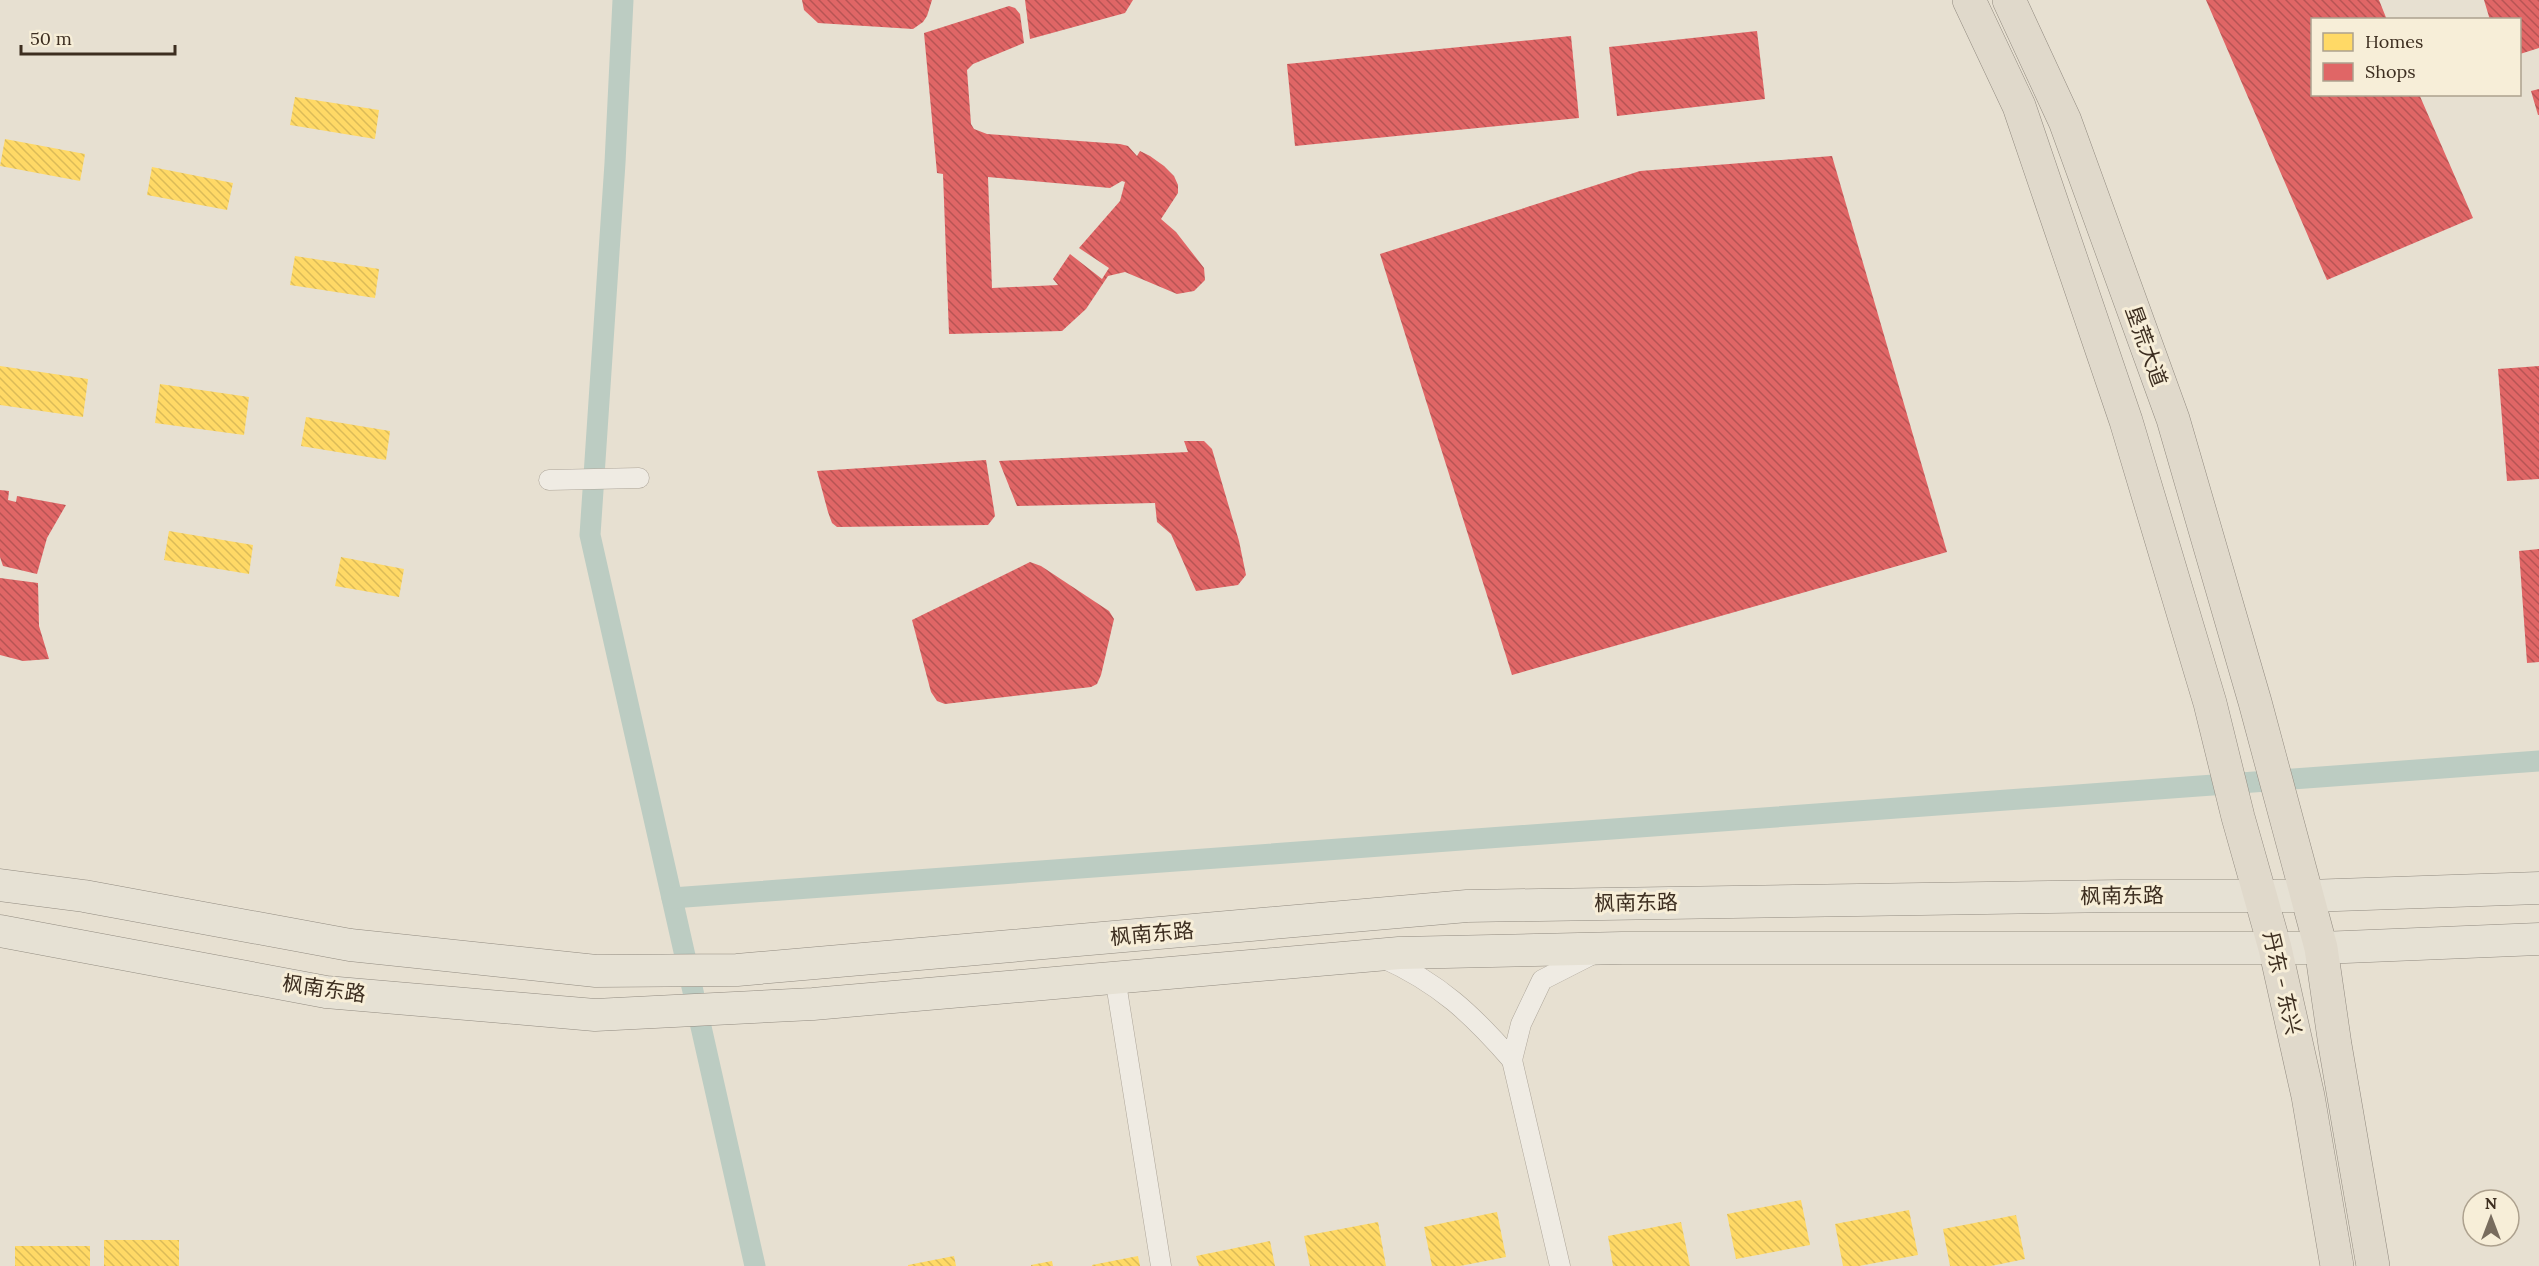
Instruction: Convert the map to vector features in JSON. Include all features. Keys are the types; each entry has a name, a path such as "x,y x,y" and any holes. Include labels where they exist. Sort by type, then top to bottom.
{"highway":[{"name":"垦荒大道","path":"1968,0 2019,106 2126,421 2210,703"},
{"name":"垦荒大道","path":"2009,0 2065,121 2173,419 2255,702"},
{"name":"丹东 - 东兴","path":"2255,702 2321,948 2335,1045 2373,1266"},
{"name":"丹东 - 东兴","path":"2210,703 2238,817 2275,948 2308,1096 2337,1266"}],"main road":[{"name":"枫南东路","path":"0,885 84,896 350,945 596,971 641,972 737,970 1467,906 2308,896 2539,888"},
{"name":"枫南东路","path":"0,931 326,992 595,1015 813,1004 1375,954 1605,948 2321,948 2539,939"}],"street":[{"path":"549,480 639,478"},
{"path":"1512,1060 1521,1024 1542,980 1605,948"},
{"path":"1375,954 1437,986 1485,1028 1512,1060 1560,1266"},
{"path":"1115,977 1161,1266"}],"building: Homes":[{"path":"295,97 379,110 375,139 290,125"},
{"path":"5,139 85,154 80,181 0,166"},
{"path":"152,167 233,183 227,210 147,195"},
{"path":"295,256 379,269 375,298 290,285"},
{"path":"0,366 88,379 83,417 0,405"},
{"path":"160,384 249,397 244,435 155,423"},
{"path":"306,417 390,431 386,460 301,446"},
{"path":"169,531 253,545 249,574 164,560"},
{"path":"341,557 404,569 399,597 335,586"},
{"path":"1801,1200 1810,1245 1736,1259 1727,1214"},
{"path":"1909,1210 1918,1255 1859,1266 1843,1266 1835,1224"},
{"path":"1497,1212 1506,1257 1460,1266 1432,1266 1424,1227"},
{"path":"2016,1215 2025,1259 1991,1266 1950,1266 1943,1229"},
{"path":"1378,1222 1386,1266 1310,1266 1304,1236"},
{"path":"1681,1222 1690,1266 1613,1266 1608,1236"},
{"path":"104,1240 179,1240 179,1266 104,1266"},
{"path":"1270,1241 1275,1266 1199,1266 1196,1256"},
{"path":"15,1246 90,1246 90,1266 15,1266"},
{"path":"954,1256 956,1266 908,1266 908,1265"},
{"path":"1138,1256 1140,1266 1092,1266 1092,1265"},
{"path":"1052,1261 1053,1266 1031,1266 1031,1265"}],"building: Shops":[{"path":"802,0 932,0 927,16 913,29 818,23 804,10"},
{"path":"1025,0 1133,0 1125,13 1030,39"},
{"path":"2206,0 2379,0 2386,18 2311,18 2311,96 2420,96 2473,218 2327,280"},
{"path":"2484,0 2539,0 2539,48 2521,54 2521,18 2489,18"},
{"path":"1009,6 1015,8 1020,14 1024,43 973,64 967,70 971,124 974,129 987,134 1120,144 1128,146 1137,156 1140,151 1150,156 1174,176 1178,185 1178,193 1161,219 1176,232 1204,268 1205,280 1194,291 1177,294 1125,272 1108,276 1086,309 1062,331 949,334 943,174 937,173 924,33","holes":["988,177 1110,188 1122,181 1125,182 1120,201 1079,248 1109,268 1102,279 1070,254 1053,279 1058,285 992,288"]},
{"path":"1757,31 1765,99 1617,116 1609,47"},
{"path":"1571,36 1579,118 1295,146 1287,64"},
{"path":"2539,89 2539,115 2538,115 2531,91"},
{"path":"1832,156 1947,552 1512,675 1380,254 1640,171"},
{"path":"2539,366 2539,479 2507,481 2498,369"},
{"path":"1184,441 1204,441 1212,449 1239,541 1246,575 1238,585 1196,591 1171,534 1157,522 1155,503 1017,506 999,461 1188,452"},
{"path":"986,460 995,516 988,525 837,527 832,523 828,512 817,471"},
{"path":"0,490 9,491 8,500 16,502 17,496 66,505 47,538 37,574 3,566 0,557"},
{"path":"2539,549 2539,662 2527,663 2519,551"},
{"path":"1030,562 1041,566 1109,611 1114,619 1097,684 1091,687 945,704 937,701 931,692 912,620"},
{"path":"0,578 38,583 39,626 49,659 23,661 0,655"}],"waterway":[{"path":"623,0 615,163 590,535 755,1266"},
{"path":"672,898 2539,761"}]}
